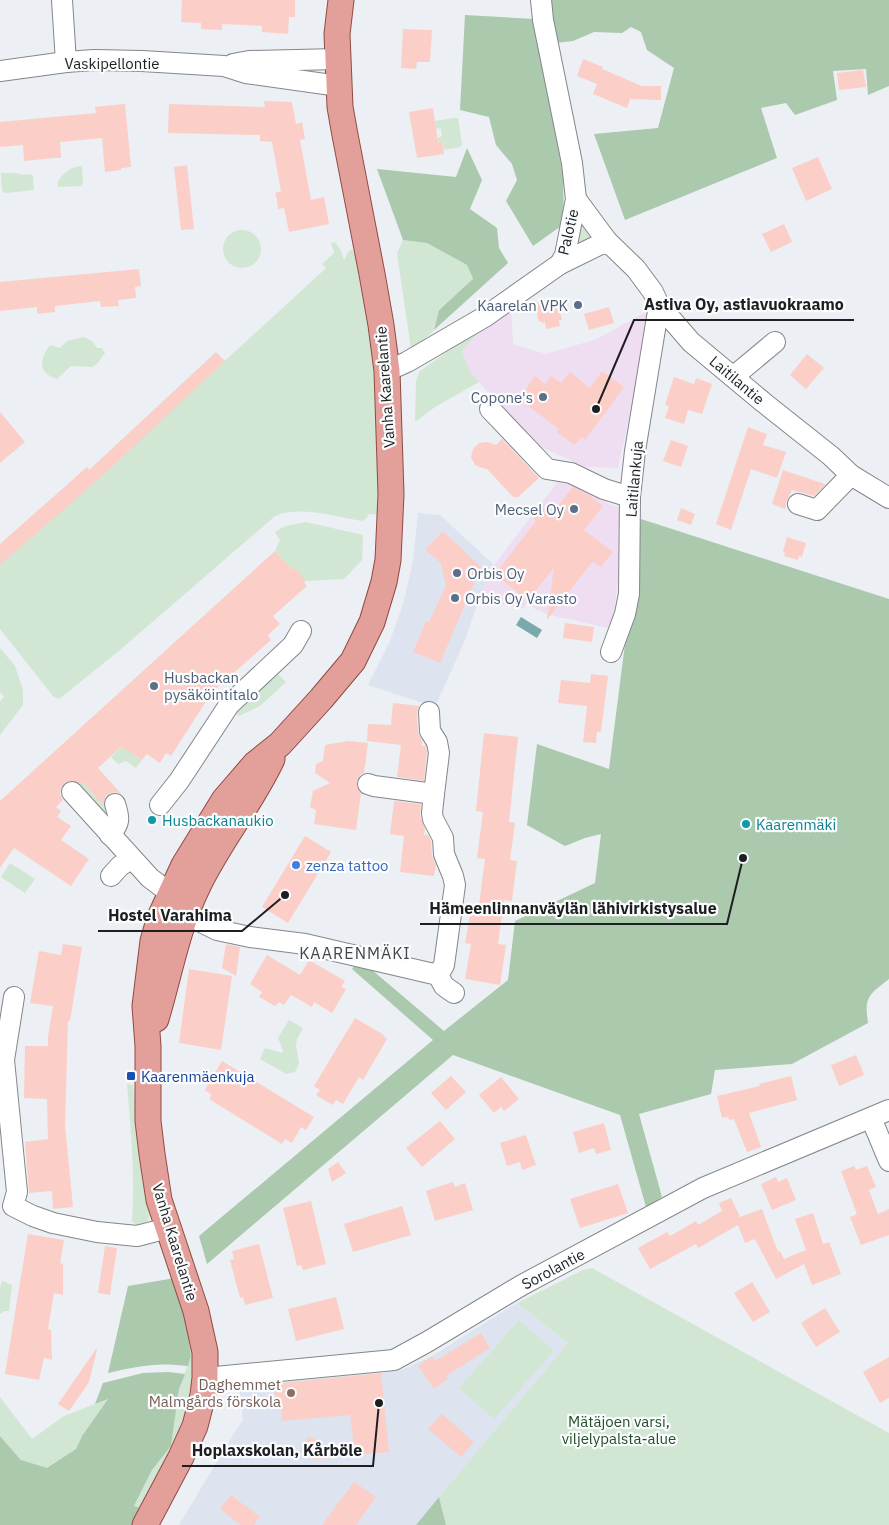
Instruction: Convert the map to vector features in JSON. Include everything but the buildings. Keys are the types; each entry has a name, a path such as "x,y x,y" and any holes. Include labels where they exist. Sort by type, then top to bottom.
{"main road":[{"name":"Vanha Kaarelantie","path":"145,1525 181,1458 195,1426 203,1395 205,1378 205,1352 196,1311 159,1200 148,1112 148,1046 184,865 224,800 255,764 280,744 328,692 353,660 372,622 386,567 390,531 390,449 387,371 372,274 344,135 339,86 337,34 341,0"}],"street":[{"path":"62,0 66,62"},
{"name":"Palotie","path":"387,371 408,362 471,326 534,284 560,264 565,255 576,199 572,163 543,20 541,0"},
{"name":"Vaskipellontie","path":"0,71 66,62 115,60 224,66 249,61 338,59"},
{"name":"Vaskipellontie","path":"224,66 246,73 339,86"},
{"name":"Laitilantie","path":"576,199 607,241 636,269 659,305 691,342 831,456 851,475 887,491"},
{"path":"560,264 607,241"},
{"name":"Laitilankuja","path":"611,652 625,614 629,594 630,497 635,451 659,305"},
{"path":"734,377 775,342"},
{"path":"490,409 547,469 571,473 604,489 630,497"},
{"path":"798,504 817,510 851,475"},
{"path":"160,805 179,781 229,705 293,645 301,631"},
{"path":"430,712 430,732 437,742 439,752 432,813 433,819 443,838 444,854 455,885 444,965 438,975"},
{"path":"368,784 434,794"},
{"path":"72,792 150,878 202,922 217,930 304,944 438,975 444,986 454,993"},
{"path":"110,835 118,826 119,816 116,804"},
{"path":"111,876 129,856"},
{"path":"14,997 4,1060 17,1192 13,1206 53,1223 97,1232 137,1236 168,1228"},
{"path":"880,1114 889,1161"},
{"name":"Sorolantie","path":"205,1378 394,1360 522,1285 703,1188 880,1114"}],"shaded area":[{"path":"653,308 618,468 585,467 533,443 470,371 462,351 481,330 511,309 513,344 546,354 597,339"},
{"path":"566,471 610,505 627,508 612,629 546,614 526,603 523,609 479,599 494,565"},
{"path":"418,513 440,515 494,565 479,599 465,640 435,707 368,685 390,641 404,601 413,560"},
{"path":"517,1303 568,1343 416,1525 179,1525 243,1420 239,1386 402,1370 432,1356"}],"green space":[{"path":"546,0 889,0 889,86 868,95 866,69 833,71 837,100 795,115 786,103 761,108 777,158 625,220 594,134 658,128 674,68 647,50 641,32 631,27 622,33 594,32 573,41 555,43"},
{"path":"465,15 535,19 563,175 564,224 533,246 506,201 517,180 512,164 496,145 489,117 460,110"},
{"path":"458,118 462,144 460,147 444,150 442,141 438,141 438,138 442,136 441,129 436,128 435,121"},
{"path":"467,148 482,180 470,209 497,228 499,248 508,263 434,330 439,310 473,279 467,265 427,243 403,240 377,169 456,177"},
{"path":"82,166 83,183 81,186 58,187 60,178 65,173"},
{"path":"1,173 31,174 33,176 34,190 6,193 2,191"},
{"path":"577,212 593,233 590,242 582,245 575,243"},
{"path":"242,230 255,236 261,249 255,262 242,268 229,262 223,249 229,236"},
{"path":"403,240 427,243 467,265 473,280 439,309 434,330 420,344 411,349 397,253"},
{"path":"335,242 344,260 352,249 358,259 373,328 382,515 368,514 367,518 362,521 307,512 285,513 275,516 120,650 59,699 53,696 0,629 0,565 326,268 322,264 334,253 331,243"},
{"path":"477,330 481,330 462,351 470,371 479,382 435,407 415,422 416,382 419,372"},
{"path":"84,337 92,341 97,348 102,348 105,353 97,364 92,367 71,366 57,379 46,373 42,365 44,355 50,345 60,348 67,341"},
{"path":"641,519 889,599 889,979 873,993 868,1001 868,1023 792,1064 715,1070 711,1094 639,1114 662,1197 646,1207 620,1115 453,1055 207,1264 199,1236 433,1040 352,969 359,959 444,1031 508,980 515,921 595,883 601,834 565,846 527,825 537,744 609,769"},
{"path":"306,522 363,535 362,560 344,579 306,581 275,551 280,540 275,532 285,526"},
{"path":"0,648 15,666 23,690 23,705 0,735 0,701 4,697 0,692"},
{"path":"276,672 286,682 260,706 239,716 233,711"},
{"path":"144,726 135,756 142,760 136,768 126,761 118,764 111,757"},
{"path":"83,782 109,810 102,814 77,787"},
{"path":"10,863 35,879 25,893 1,877"},
{"path":"289,1020 303,1028 297,1039 296,1046 299,1063 295,1072 286,1074 260,1059 265,1048 282,1053 283,1050 278,1038"},
{"path":"127,1084 133,1085 144,1179 150,1211 148,1221 137,1225 132,1222 133,1170"},
{"name":"Mätäjoen varsi, viljelypalsta-alue","path":"592,1268 889,1433 889,1525 446,1525 439,1497 568,1343 517,1303 583,1270"},
{"path":"175,1278 184,1303 191,1356 188,1366 147,1365 108,1373 128,1286"},
{"path":"2,1281 12,1285 9,1311 4,1311 0,1314 0,1288"},
{"path":"184,1303 196,1356 195,1386 183,1429 143,1509 134,1506 152,1470 171,1446 179,1389 191,1356"},
{"path":"519,1320 554,1351 494,1419 459,1388"},
{"path":"168,1372 185,1374 179,1389 171,1446 152,1470 134,1506 143,1509 133,1525 0,1525 0,1436 21,1460 47,1468 76,1449 82,1436 108,1399 95,1404 103,1383 143,1373"},
{"path":"0,1397 32,1439 64,1416 108,1399 82,1436 66,1470 80,1525 0,1436"},
{"path":"439,1497 446,1525 416,1525"}],"water":[{"path":"521,617 542,630 537,638 516,625"}],"place":[{"name":"Kaarelan VPK","path":"578,305"},
{"name":"Copone's","path":"543,397"},
{"name":"Astiva Oy, astiavuokraamo","path":"596,409"},
{"name":"Mecsel Oy","path":"574,509"},
{"name":"Orbis Oy","path":"457,573"},
{"name":"Orbis Oy Varasto","path":"455,598"},
{"name":"Husbackan pysäköintitalo","path":"154,686"},
{"name":"Husbackanaukio","path":"152,820"},
{"name":"Kaarenmäki","path":"746,824"},
{"name":"Hämeenlinnanväylän lähivirkistysalue","path":"743,858"},
{"name":"zenza tattoo","path":"296,865"},
{"name":"Hostel Varahima","path":"285,895"},
{"name":"Kaarenmäenkuja","path":"131,1076"},
{"name":"Daghemmet Malmgårds förskola","path":"291,1393"},
{"name":"Hoplaxskolan, Kårböle","path":"379,1403"}],"district":[{"name":"KAARENMÄKI","path":"355,953"}]}
